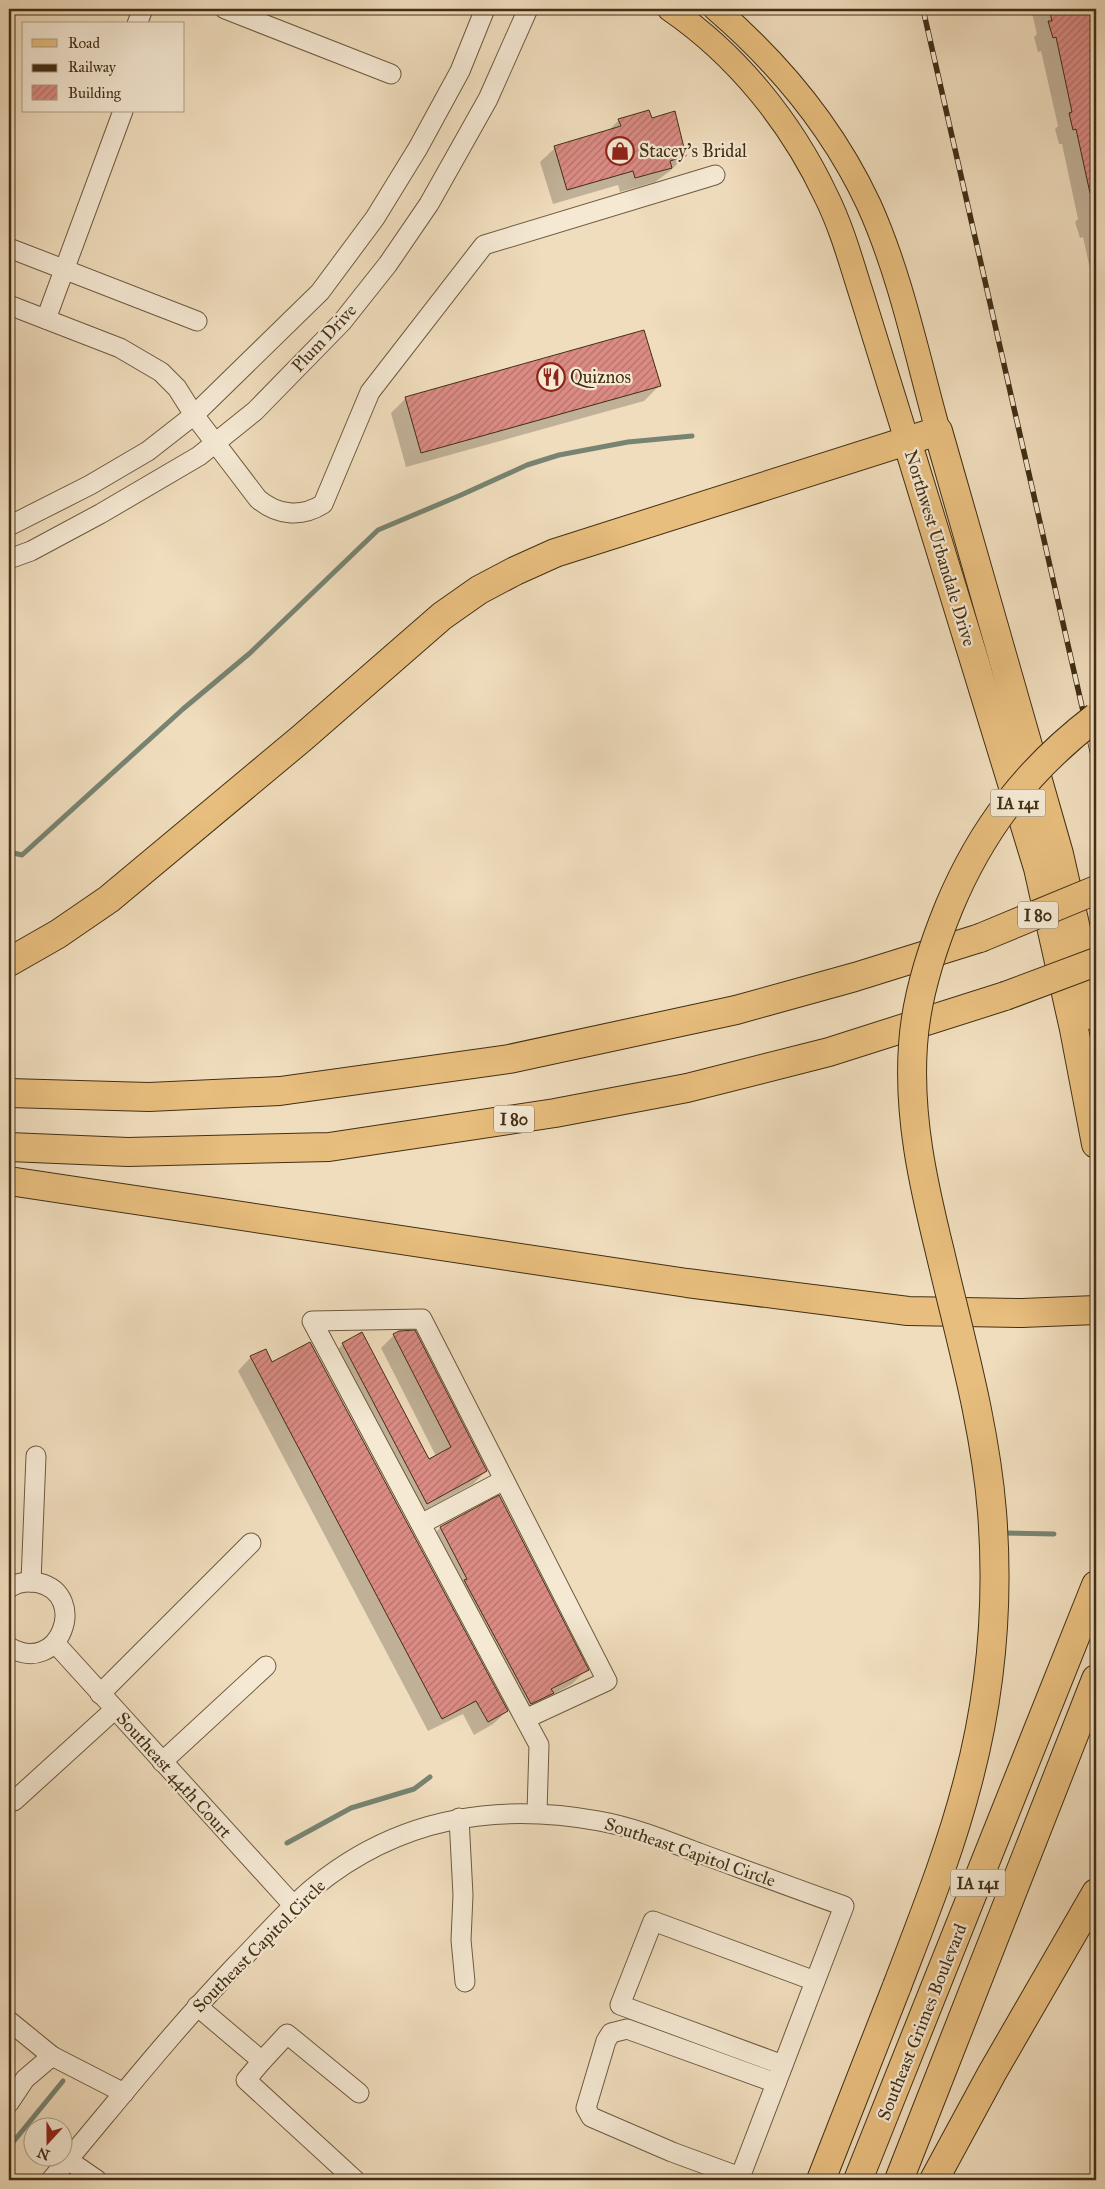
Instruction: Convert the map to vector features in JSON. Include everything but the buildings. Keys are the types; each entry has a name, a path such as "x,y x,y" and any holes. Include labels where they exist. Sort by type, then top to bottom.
{"highway":[{"path":"9,962 58,934 109,899 302,738 436,622 480,590 515,571 555,553 938,431"},
{"name":"Northwest Urbandale Drive","path":"938,431 1059,854 1096,1017"},
{"name":"Northwest Urbandale Drive","path":"907,441 1038,868 1074,1029 1096,1144"},
{"path":"821,2180 937,1882 969,1779 987,1680 991,1643 993,1578 992,1511 982,1439 968,1368 918,1157 913,1083 914,1035 926,973 937,935 962,876 977,847 993,821 1017,790 1057,748 1096,717"},
{"name":"I 80","path":"9,1093 149,1097 280,1091 509,1059 736,1010 980,938 1096,890"},
{"name":"I 80","path":"9,1147 128,1152 329,1147 535,1116 687,1088 829,1052 1005,996 1096,962"},
{"path":"9,1181 668,1280 898,1310 1022,1313 1096,1310"},
{"name":"Southeast Grimes Boulevard","path":"858,2180 1096,1585"},
{"name":"Southeast Grimes Boulevard","path":"899,2180 1096,1679"},
{"path":"934,2180 992,2073 1096,1893"}],"main road":[{"name":"Northwest Urbandale Drive","path":"670,9 716,46 750,79 779,116 805,155 827,197 843,236 907,441"},
{"name":"Northwest Urbandale Drive","path":"716,9 751,40 787,77 818,116 845,160 869,206 885,246 938,431"}],"street":[{"path":"139,22 143,9"},
{"path":"225,9 391,74"},
{"name":"Plum Drive","path":"9,526 90,485 148,451 194,415 320,292 375,218 418,148 460,71 485,9"},
{"name":"Plum Drive","path":"9,559 31,551 100,514 199,456 255,412 342,322 388,264 429,204 488,99 528,9"},
{"path":"46,319 123,112"},
{"path":"9,305 120,348 140,358 160,372 177,388 194,415 253,493 269,508 294,513 314,510 323,504 370,392 484,245 715,176"},
{"path":"9,248 197,320"},
{"path":"525,1720 607,1680 422,1319 312,1321 421,1524 525,1720 539,1746 538,1813"},
{"path":"31,1582 36,1456"},
{"path":"421,1524 504,1480"},
{"path":"100,1694 251,1544"},
{"path":"9,1588 22,1583 43,1584 53,1590 61,1600 65,1611 62,1634 55,1643 41,1652 33,1654 17,1652 9,1647"},
{"name":"Southeast 44th Court","path":"55,1643 294,1906"},
{"path":"162,1762 266,1666"},
{"path":"14,1800 114,1710"},
{"name":"Southeast Capitol Circle","path":"72,2155 197,2006 294,1906 338,1868 366,1851 396,1836 459,1818 491,1813 538,1813 601,1821 659,1838 844,1906 815,1981"},
{"path":"459,1818 463,1895 461,1940 465,1982"},
{"path":"653,1921 815,1981 739,2179 592,2117 586,2108 606,2041 611,2033 627,2029 779,2074 620,2005 653,1921"},
{"path":"197,2006 262,2060"},
{"path":"9,2021 52,2056 124,2093"},
{"path":"355,2180 246,2080 287,2034 359,2093"},
{"path":"9,2103 24,2079 52,2056"},
{"path":"72,2163 97,2180"},
{"name":"Southeast Capitol Circle","path":"51,2180 63,2166"}],"waterway":[{"path":"9,852 22,855 183,709 250,653 378,530 527,465 559,455 628,442 692,436"},
{"path":"1002,1533 1054,1534"},
{"path":"287,1843 351,1808 414,1789 430,1777"},
{"path":"9,2147 63,2081"}],"railway":[{"path":"923,9 1096,768"}],"place":[{"name":"Stacey's Bridal","path":"620,151"},
{"name":"Quiznos","path":"551,377"}]}
